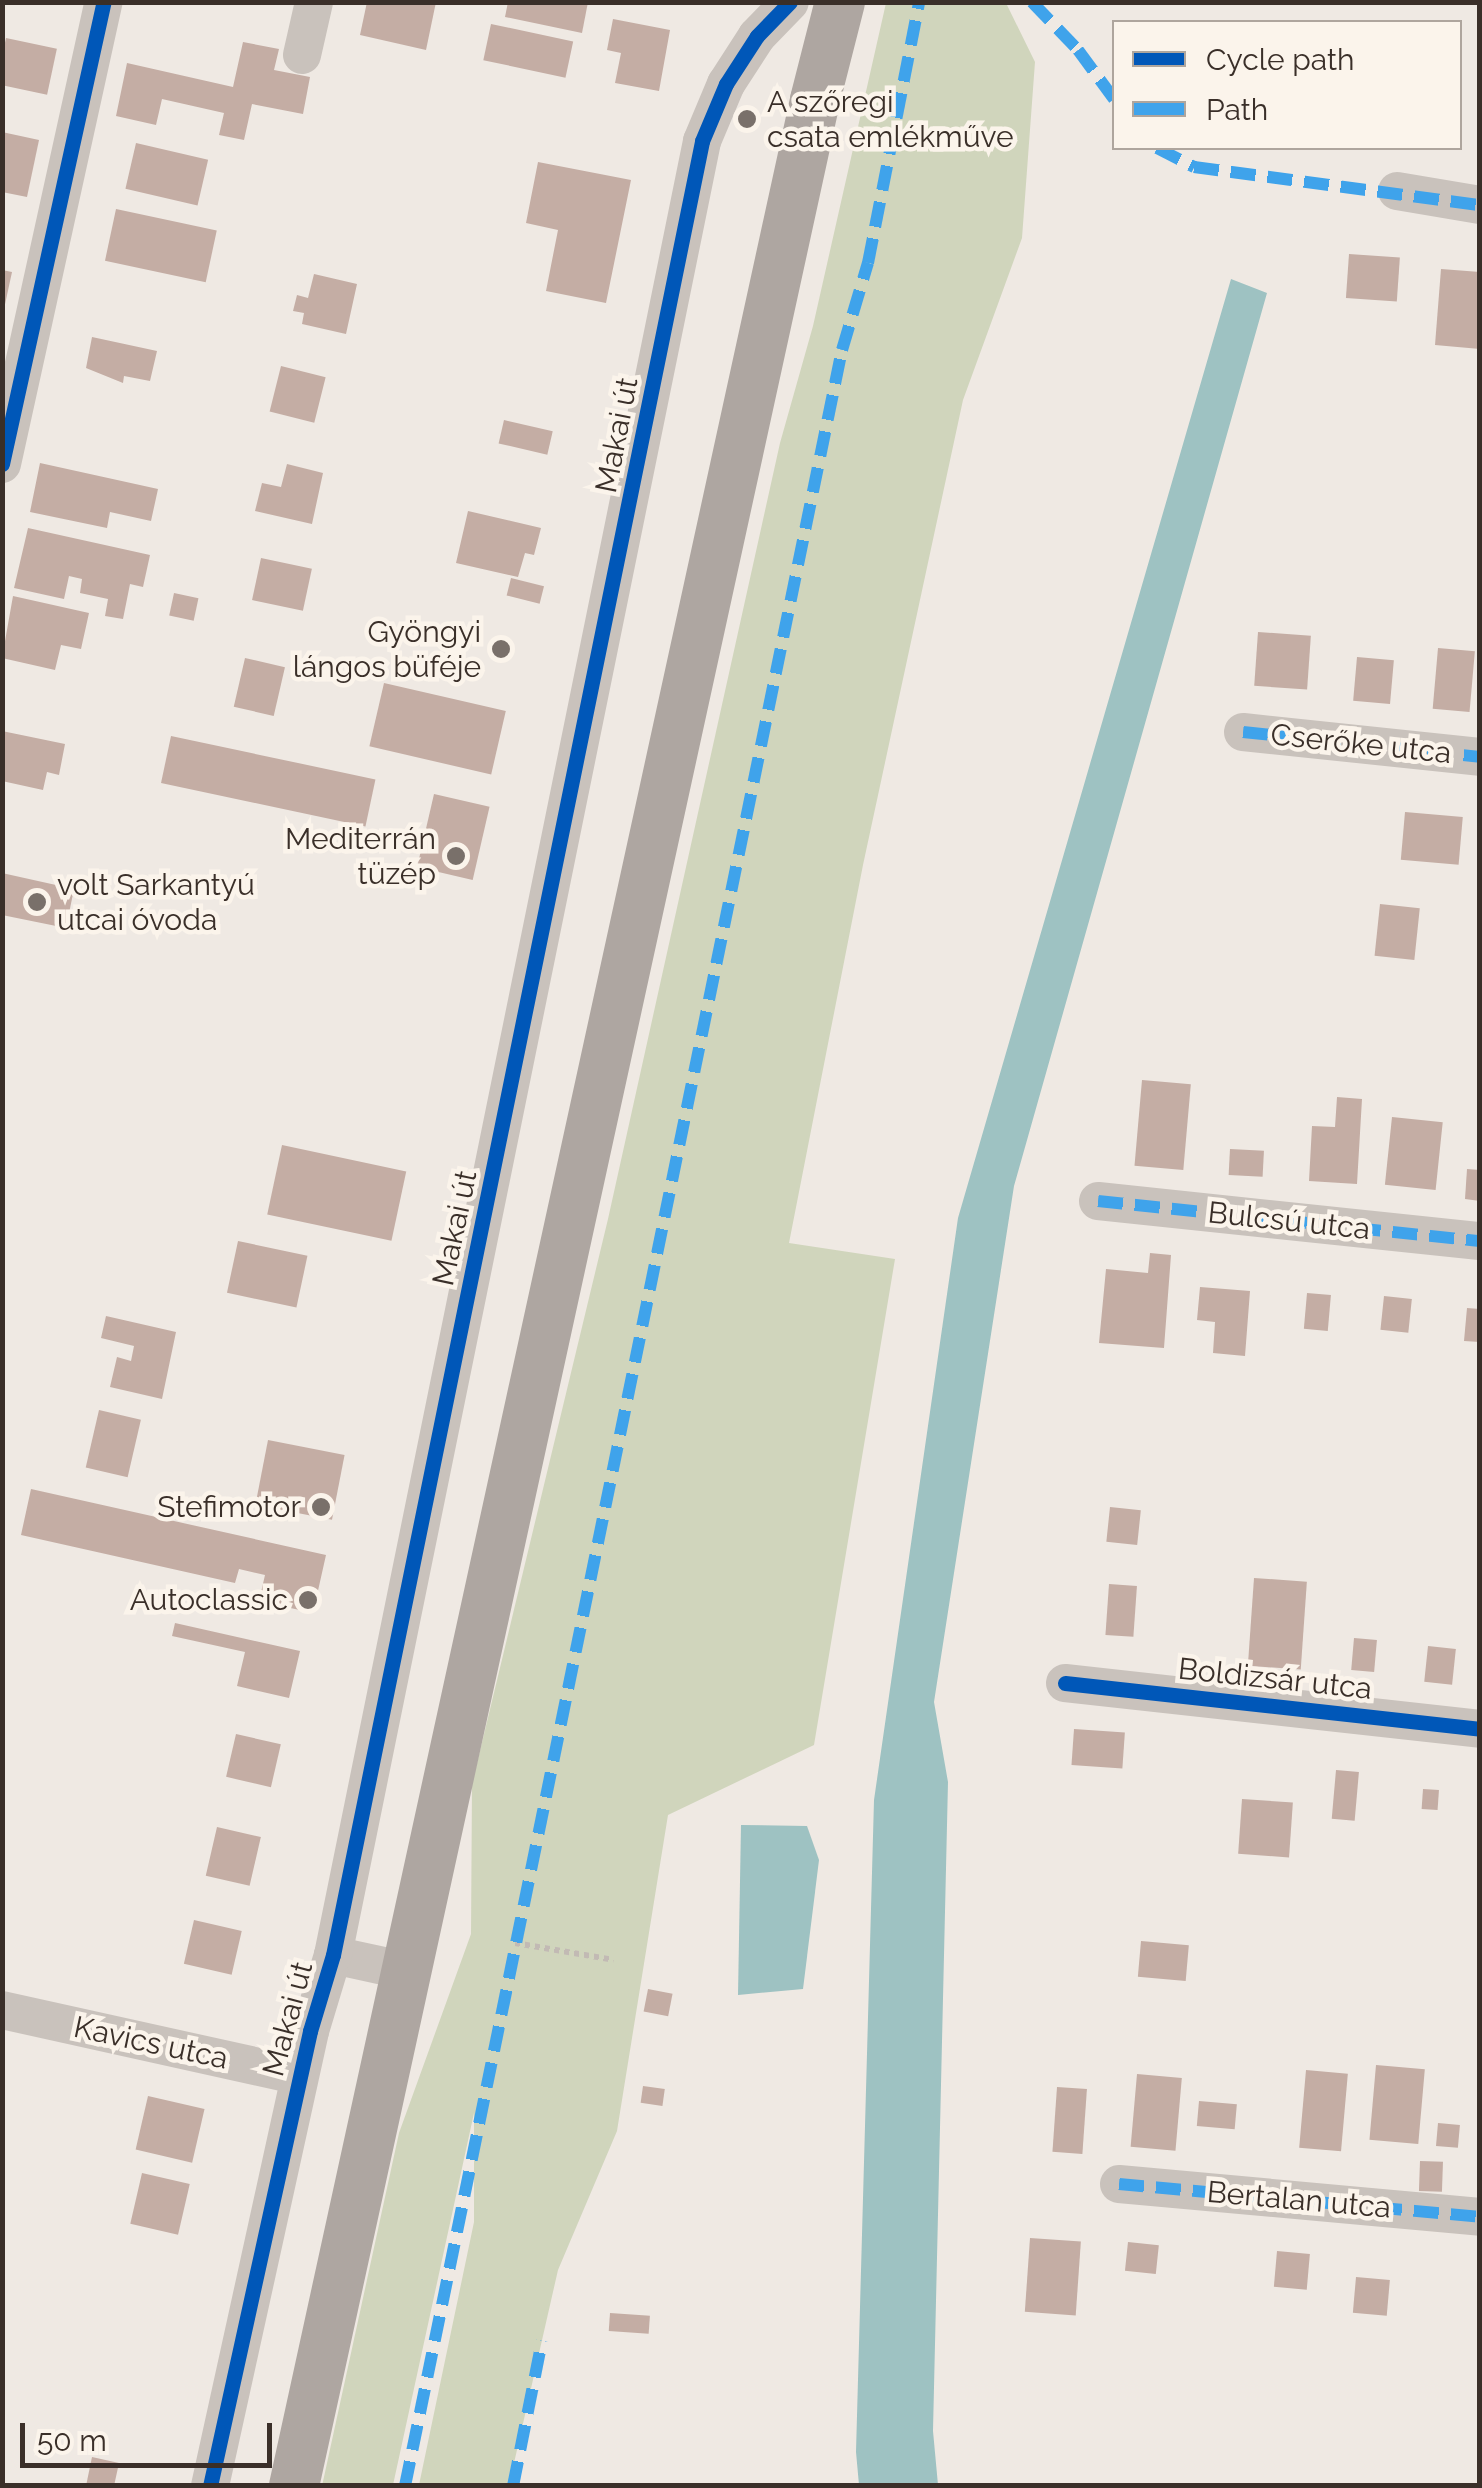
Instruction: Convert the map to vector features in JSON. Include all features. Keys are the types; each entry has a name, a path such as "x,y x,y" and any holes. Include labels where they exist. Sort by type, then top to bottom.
{"main road":[{"path":"294,2486 840,2"}],"street":[{"path":"2,464 104,2"},
{"path":"302,56 314,2"},
{"name":"Makai út","path":"210,2486 299,2076 334,1955 702,141 726,84 757,36 790,2"},
{"path":"1396,192 1480,205"},
{"name":"Cserőke utca","path":"1243,732 1480,757"},
{"name":"Bulcsú utca","path":"1098,1201 1480,1240"},
{"name":"Boldizsár utca","path":"1065,1684 1480,1729"},
{"path":"334,1955 406,1971"},
{"name":"Kavics utca","path":"2,2010 299,2076"},
{"name":"Bertalan utca","path":"1118,2184 1480,2217"}],"path":[{"path":"515,1944 614,1960"}],"green space":[{"path":"886,3 1006,3 1035,62 1022,238 963,400 863,865 789,1243 895,1259 814,1745 668,1815 617,2131 558,2270 509,2485 419,2485 474,2222 474,2113 393,2485 322,2486 399,2133 471,1934 472,1784 608,1219 780,443 813,326"}],"water":[{"path":"1231,279 1267,293 1014,1186 934,1702 948,1782 933,2431 938,2485 859,2485 856,2452 874,1800 958,1218"},
{"path":"741,1825 807,1826 819,1860 803,1989 738,1995"}],"building":[{"path":"367,2 436,2 426,50 360,35"},
{"path":"508,2 588,2 582,33 505,17"},
{"path":"613,19 670,30 659,91 615,83 621,53 607,50"},
{"path":"491,24 573,41 565,78 483,60"},
{"path":"6,38 57,49 47,95 2,85"},
{"path":"243,42 279,49 274,70 310,77 303,114 252,104 244,140 219,135 224,113 162,99 156,125 116,116 127,63 233,87"},
{"path":"2,132 39,140 27,197 2,192"},
{"path":"136,143 208,160 198,205 125,189"},
{"path":"538,162 631,180 606,303 546,291 558,230 526,223"},
{"path":"116,209 217,230 206,282 105,261"},
{"path":"1349,254 1400,258 1397,301 1346,298"},
{"path":"1441,269 1480,272 1480,349 1435,345"},
{"path":"2,270 12,272 4,309 2,309"},
{"path":"314,274 357,284 346,334 302,324 304,313 293,311 297,295 308,298"},
{"path":"92,337 157,351 150,381 124,376 123,383 86,368"},
{"path":"281,366 326,377 314,423 270,412"},
{"path":"504,420 553,431 547,455 499,443"},
{"path":"40,463 158,489 151,521 110,512 107,528 30,512"},
{"path":"287,464 323,473 312,524 255,511 262,483 281,487"},
{"path":"468,511 541,528 534,555 525,553 518,577 456,563"},
{"path":"28,528 150,555 143,587 130,584 123,619 105,616 108,599 80,593 82,579 69,576 64,599 14,588"},
{"path":"261,558 312,569 303,611 252,600"},
{"path":"511,578 544,586 540,604 507,595"},
{"path":"174,593 198,598 194,621 169,615"},
{"path":"13,596 89,613 81,649 61,645 55,670 2,658"},
{"path":"1258,632 1311,636 1307,690 1254,686"},
{"path":"1438,648 1475,651 1470,712 1433,709"},
{"path":"1357,657 1394,660 1390,704 1353,701"},
{"path":"245,658 285,667 274,716 234,707"},
{"path":"384,683 506,711 491,774 369,746"},
{"path":"2,731 65,744 59,775 47,772 43,790 2,781"},
{"path":"171,736 375,779 365,826 161,783"},
{"path":"434,794 490,807 473,880 417,867"},
{"path":"1405,812 1463,817 1459,865 1401,860"},
{"name":"volt Sarkantyú utcai óvoda","path":"2,873 74,889 66,928 2,915"},
{"path":"1380,904 1420,908 1414,960 1375,956"},
{"path":"1142,1080 1191,1084 1183,1170 1135,1166"},
{"path":"1337,1097 1362,1099 1357,1184 1309,1181 1312,1126 1335,1127"},
{"path":"1392,1117 1443,1122 1436,1190 1385,1185"},
{"path":"282,1145 406,1171 391,1241 267,1214"},
{"path":"1230,1149 1264,1151 1263,1177 1229,1175"},
{"path":"1467,1169 1480,1170 1480,1201 1465,1199"},
{"path":"238,1241 307,1256 296,1308 227,1293"},
{"path":"1150,1253 1171,1255 1164,1348 1099,1343 1106,1269 1148,1273"},
{"path":"1200,1287 1250,1291 1245,1356 1213,1353 1215,1322 1197,1320"},
{"path":"1307,1293 1331,1295 1328,1331 1304,1329"},
{"path":"1384,1296 1412,1299 1408,1333 1380,1330"},
{"path":"1467,1308 1480,1309 1480,1342 1464,1341"},
{"path":"106,1316 176,1332 162,1399 110,1387 117,1357 131,1361 134,1346 101,1338"},
{"path":"99,1410 141,1420 128,1477 86,1467"},
{"path":"268,1440 345,1455 332,1520 255,1505"},
{"path":"31,1489 326,1555 313,1613 259,1601 265,1575 239,1569 235,1583 21,1535"},
{"path":"1110,1507 1141,1510 1137,1545 1106,1542"},
{"path":"1254,1578 1307,1582 1301,1669 1248,1666"},
{"path":"1109,1584 1137,1586 1133,1637 1105,1635"},
{"path":"175,1623 300,1651 289,1698 237,1686 245,1652 172,1636"},
{"path":"1354,1638 1377,1640 1374,1672 1351,1670"},
{"path":"1428,1646 1456,1649 1452,1685 1424,1682"},
{"path":"1074,1729 1125,1733 1122,1768 1071,1765"},
{"path":"236,1734 281,1744 271,1787 226,1777"},
{"path":"1336,1770 1359,1772 1355,1821 1332,1819"},
{"path":"1423,1789 1439,1790 1438,1810 1422,1809"},
{"path":"1242,1799 1293,1803 1289,1857 1238,1854"},
{"path":"217,1827 261,1837 250,1886 206,1876"},
{"path":"194,1920 242,1931 232,1975 184,1964"},
{"path":"1141,1941 1189,1945 1186,1981 1138,1977"},
{"path":"648,1989 673,1994 668,2016 644,2012"},
{"path":"1376,2065 1425,2069 1418,2144 1369,2140"},
{"path":"1306,2070 1348,2074 1341,2151 1299,2148"},
{"path":"1137,2074 1182,2078 1175,2151 1131,2147"},
{"path":"643,2086 665,2089 662,2106 641,2103"},
{"path":"1057,2087 1087,2089 1082,2154 1052,2152"},
{"path":"148,2096 205,2109 192,2163 136,2150"},
{"path":"1199,2101 1237,2104 1235,2129 1197,2126"},
{"path":"1438,2123 1460,2125 1458,2148 1436,2146"},
{"path":"1420,2161 1443,2162 1442,2192 1419,2191"},
{"path":"142,2173 190,2184 178,2235 130,2224"},
{"path":"1030,2238 1081,2242 1076,2315 1025,2312"},
{"path":"1128,2242 1159,2245 1156,2274 1125,2271"},
{"path":"1277,2251 1310,2254 1307,2290 1274,2287"},
{"path":"1356,2277 1390,2280 1387,2316 1353,2313"},
{"path":"610,2313 650,2316 649,2334 609,2331"},
{"path":"92,2457 119,2463 114,2486 86,2486"}],"marked path":[{"path":"405,2486 842,350 868,263 919,2"},
{"path":"1032,2 1078,50 1112,96"},
{"path":"1161,150 1194,167 1480,205"},
{"path":"1243,732 1480,757"},
{"path":"1098,1201 1480,1241"},
{"path":"1119,2184 1480,2217"},
{"path":"513,2486 542,2341"}],"cycle path":[{"path":"2,464 104,2"},
{"path":"210,2486 310,2031 333,1955 702,141 726,84 757,36 790,2"},
{"path":"1065,1683 1480,1729"}],"place":[{"name":"A szőregi csata emlékműve","path":"747,119"},
{"name":"Gyöngyi lángos büféje","path":"501,649"},
{"name":"Mediterrán tüzép","path":"456,856"},
{"name":"volt Sarkantyú utcai óvoda","path":"37,902"},
{"name":"Stefimotor","path":"321,1507"},
{"name":"Autoclassic","path":"308,1600"}]}
